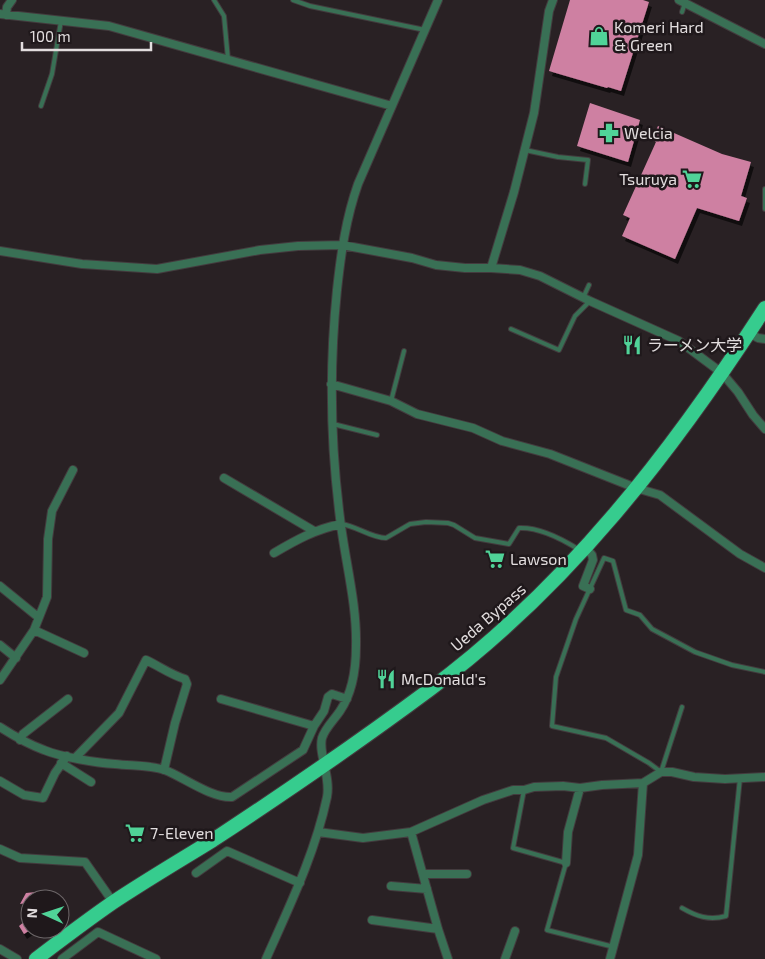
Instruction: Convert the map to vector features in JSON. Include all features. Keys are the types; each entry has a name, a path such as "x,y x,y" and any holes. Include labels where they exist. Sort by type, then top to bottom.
{"highway":[{"name":"Ueda Bypass","path":"36,959 113,902 215,838 424,694 464,663 526,609 584,550 636,488 722,374 765,308"}],"street":[{"path":"12,0 3,14 109,26 392,106"},
{"path":"266,959 300,883 318,832 328,786 321,746 322,738 347,699 354,670 356,640 333,452 332,424 331,384 334,325 342,245 350,207 438,0"},
{"path":"491,268 514,192 534,113 547,19 553,0"},
{"path":"682,2 764,46"},
{"path":"0,251 82,264 157,269 260,250 298,246 342,245 436,264 465,268 520,270 533,274 679,341 722,374 738,392 765,429"},
{"path":"749,333 758,338 765,339"},
{"path":"331,384 391,401 416,414 474,428 502,441 550,454 636,488 660,495 740,554 765,568"},
{"path":"0,680 34,630 47,597 48,539 52,511 73,470"},
{"path":"224,478 314,531"},
{"path":"274,553 314,531 341,524"},
{"path":"584,550 593,560 583,586 590,589"},
{"path":"0,586 38,617"},
{"path":"34,630 84,653"},
{"path":"0,645 16,658"},
{"path":"76,757 119,713 146,660 184,679 187,684 164,770"},
{"path":"0,726 20,740 46,751 115,764 145,766 164,770 202,788 226,797 232,797 303,750 314,726 324,711 328,697 332,694 347,699"},
{"path":"221,698 314,726"},
{"path":"20,740 23,734 68,699"},
{"path":"0,781 24,795 43,798 61,763 67,756"},
{"path":"61,763 91,782"},
{"path":"318,832 363,838 411,832 483,800 513,790 524,790 534,787 563,786 580,788 643,783 661,772 725,779 765,777"},
{"path":"610,959 638,855 643,783"},
{"path":"566,862 568,832 580,788"},
{"path":"411,832 448,959"},
{"path":"215,838 227,851 300,883"},
{"path":"0,849 20,858 85,862 113,902"},
{"path":"196,873 227,851"},
{"path":"424,874 467,874"},
{"path":"391,886 427,889"},
{"path":"372,920 438,929"},
{"path":"505,959 515,931"},
{"path":"62,959 98,932 156,959"},
{"path":"0,949 17,959"}],"lane":[{"path":"214,0 224,16 228,59"},
{"path":"293,0 310,6 425,30"},
{"path":"682,2 682,12"},
{"path":"41,106 52,74 61,21"},
{"path":"525,150 558,157 588,160 585,184"},
{"path":"765,189 765,210"},
{"path":"511,329 559,350 575,316 587,300 589,285"},
{"path":"391,401 404,351"},
{"path":"332,424 377,435"},
{"path":"341,524 356,527 380,538 386,538 410,524 448,523 474,538 509,544 519,528 526,528 564,540 584,550"},
{"path":"682,707 661,772 606,738 552,726 556,677 576,619 604,558 613,561 626,610 640,615 652,629 695,652 732,665 765,672"},
{"path":"682,908 702,917 718,918 726,916 740,778"},
{"path":"524,790 513,848 566,862 547,930 614,947"}],"building":[{"name":"Komeri Hard & Green","path":"570,0 643,0 649,2 621,91 549,71"},
{"name":"Welcia","path":"590,103 640,120 628,162 577,146"},
{"name":"Tsuruya","path":"658,126 722,154 751,162 741,196 747,198 739,221 697,208 675,259 622,236 630,218 623,215 656,142 652,139"}],"place":[{"name":"Komeri Hard & Green","path":"599,36"},
{"name":"Welcia","path":"609,133"},
{"name":"Tsuruya","path":"692,179"},
{"name":"ラーメン大学","path":"632,345"},
{"name":"Lawson","path":"495,559"},
{"name":"McDonald's","path":"386,679"},
{"name":"7-Eleven","path":"135,833"}]}
